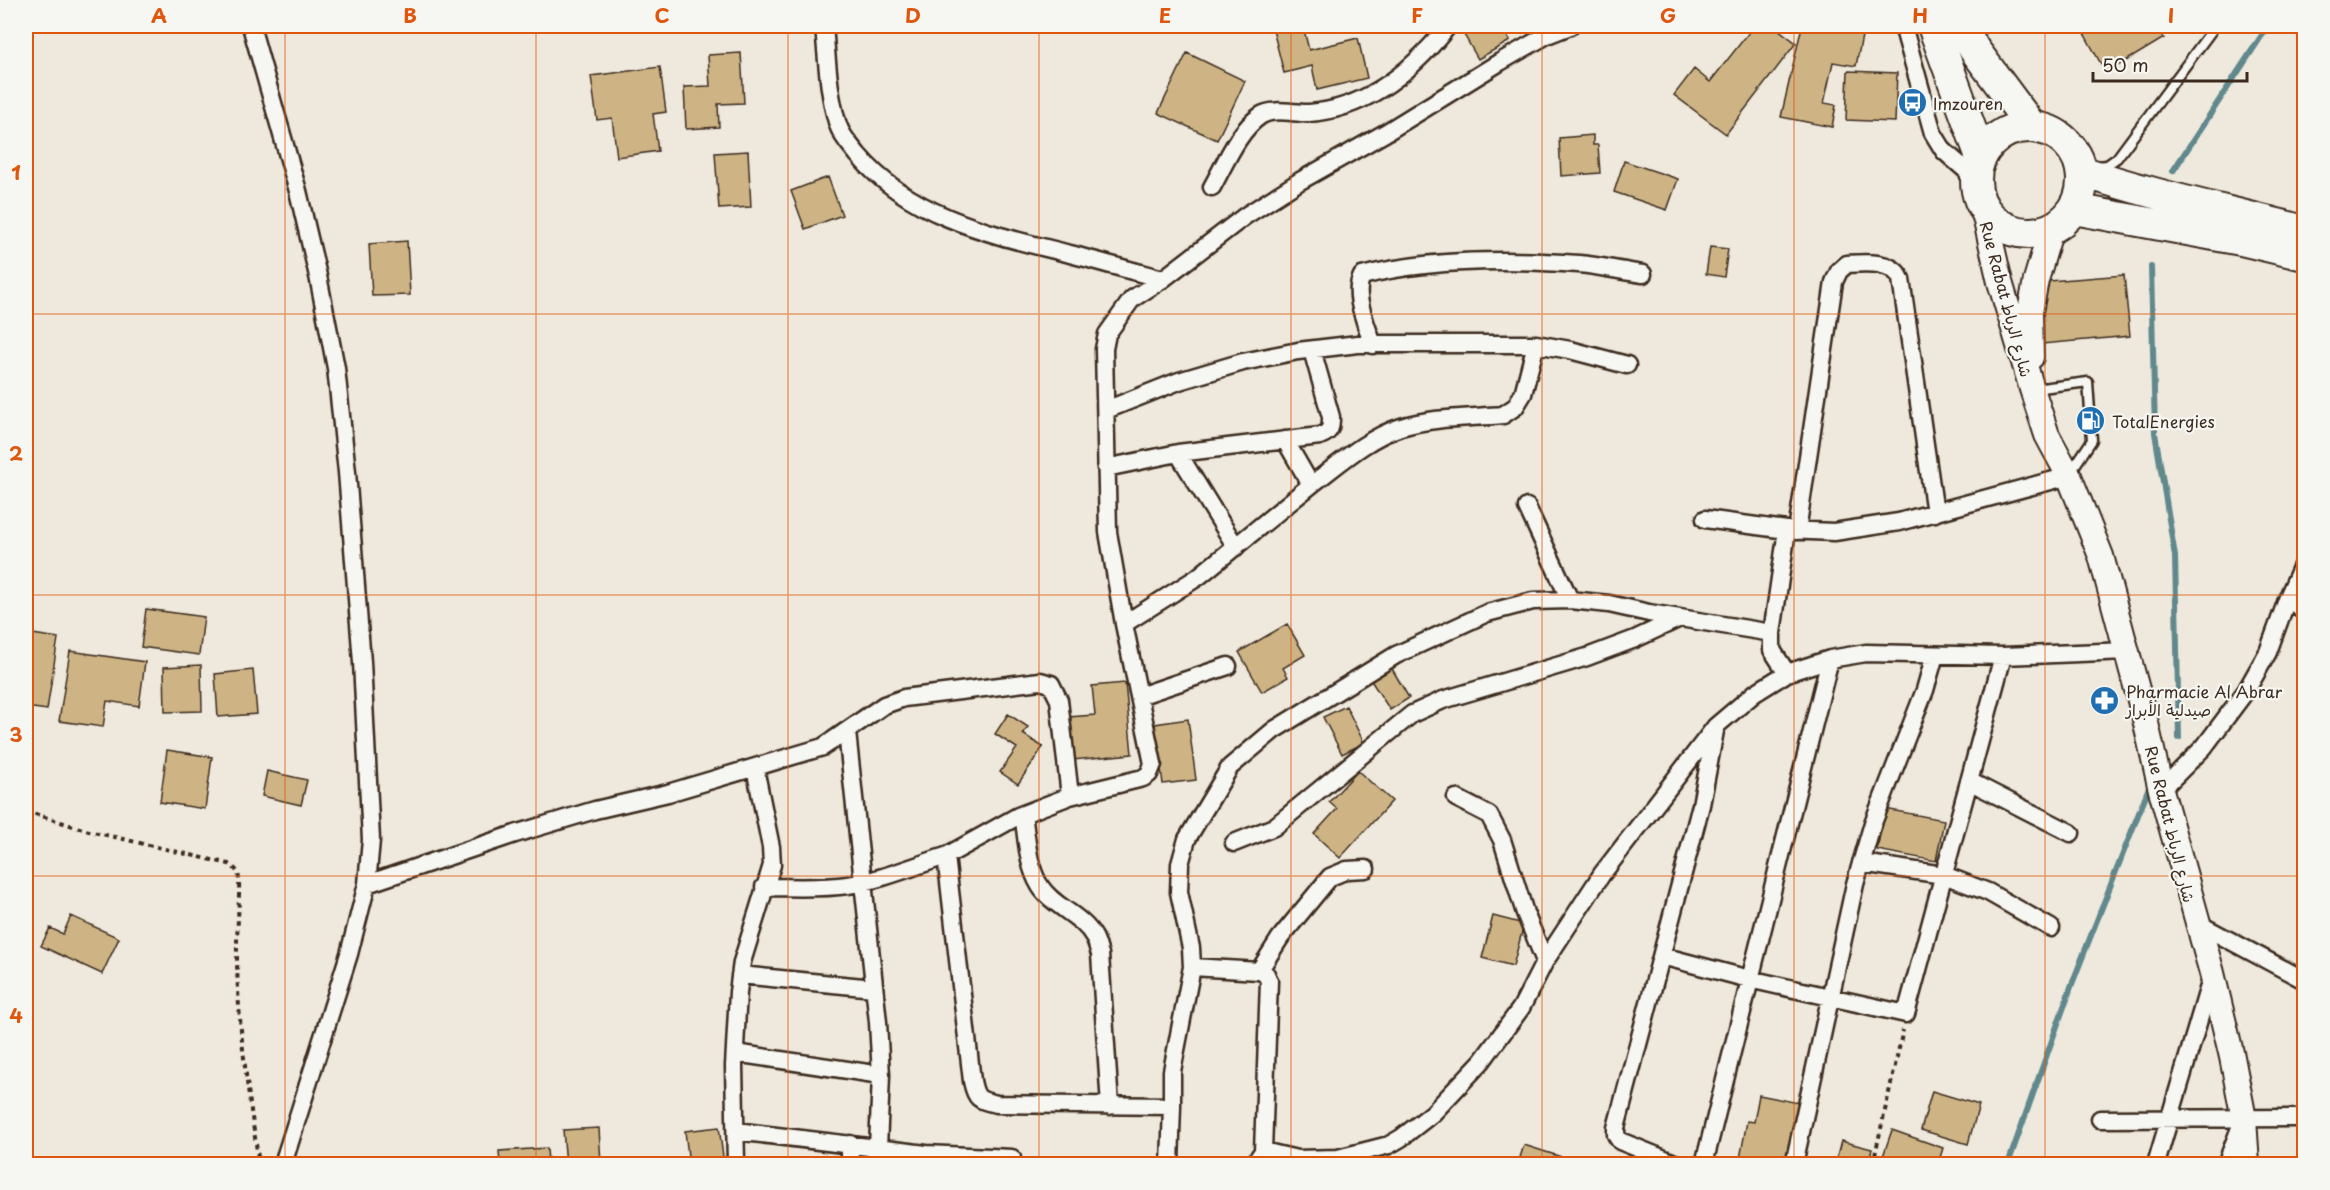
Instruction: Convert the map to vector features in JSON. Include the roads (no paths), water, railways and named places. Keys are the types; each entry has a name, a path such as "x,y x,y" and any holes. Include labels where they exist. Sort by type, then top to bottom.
{"highway":[{"path":"1933,26 1978,167 1977,194 1983,208 1996,222 2013,231 2032,233 2051,229 2064,220 2074,209 2080,197 2080,166 2072,148 2061,137 2047,130 2032,127 2006,132 1994,140 1978,167"},
{"path":"1962,26 1974,49 2032,127"},
{"path":"2080,166 2131,188 2231,211 2304,231"},
{"path":"2074,209 2241,240 2304,255"}],"street":[{"path":"251,26 298,192 318,276 336,368 347,472 370,792 371,840 368,884 349,954 283,1164"},
{"path":"824,26 828,76 838,125 848,143 870,169 896,189 934,213 955,222 1016,241 1163,279"},
{"path":"1212,187 1247,127 1262,114 1281,111 1310,113 1344,108 1406,72 1449,26"},
{"path":"764,887 849,885 864,881 946,856 1023,814 1070,796 1143,778 1152,770 1153,764 1124,624 1108,532 1104,349 1107,334 1132,299 1163,279 1245,216 1547,35 1570,26"},
{"path":"1901,26 1933,133 1944,151 1978,167"},
{"name":"Rue Rabat شارع الرباط","path":"1983,208 2000,282 2032,389 2048,435 2068,476 2101,556 2128,651 2161,790 2212,974 2232,1057 2244,1119 2247,1164"},
{"name":"Rue Rabat شارع الرباط","path":"2032,389 2030,312 2036,280 2051,229"},
{"path":"1373,345 1358,284 1362,276 1377,272 1452,263 1509,262 1580,264 1643,274"},
{"path":"1787,673 1772,650 1772,633 1792,531 1834,282 1839,271 1847,264 1887,265 1898,272 1901,279 1935,513"},
{"path":"1106,410 1179,381 1243,362 1358,344 1536,344 1627,365"},
{"path":"1124,624 1198,577 1311,485 1368,443 1398,428 1416,423 1503,415 1515,407 1523,394 1536,344"},
{"path":"1106,468 1178,453 1320,436 1328,433 1331,428 1331,417 1312,350"},
{"path":"1284,440 1311,485"},
{"path":"1178,453 1236,547"},
{"path":"1705,519 1792,531 1834,532 1899,522 2068,476"},
{"path":"1527,507 1570,600"},
{"path":"2161,790 2204,747 2246,691 2268,652 2304,561"},
{"path":"2288,597 2304,612"},
{"path":"1170,1164 1172,1071 1192,967 1191,948 1179,892 1180,864 1187,839 1230,767 1274,730 1396,655 1487,613 1533,601 1570,600 1609,604 1772,633"},
{"path":"1234,843 1274,827 1412,714 1443,700 1587,657 1681,618"},
{"path":"1192,967 1259,971 1266,974 1269,981 1258,1158 1338,1158 1389,1145 1433,1113 1482,1061 1521,1008 1545,960 1602,874 1716,726 1755,693 1787,673 1830,659 1866,653 2003,656 2128,651"},
{"path":"1794,1164 1854,884 1921,700 1935,655"},
{"path":"1662,956 1749,979 1906,1014 2003,656"},
{"path":"1704,1164 1830,659"},
{"path":"1139,696 1228,666"},
{"path":"368,884 595,810 668,793 823,747 884,705 904,698 1040,681 1052,684 1059,700 1070,796"},
{"path":"1677,1164 1620,1142 1616,1135 1617,1119 1701,805 1716,726"},
{"path":"847,732 878,1022 881,1075 878,1148"},
{"path":"736,1164 735,1053 740,975 772,865 771,847 755,768"},
{"path":"1969,780 2071,832"},
{"path":"1456,798 1489,815 1502,840 1525,913 1545,960"},
{"path":"1023,814 1032,871 1041,888 1050,898 1086,926 1095,938 1100,954 1110,1106"},
{"path":"946,856 972,1081 977,1097 997,1104 1172,1106"},
{"path":"1861,863 1944,875 1988,892 2051,928"},
{"path":"1259,971 1280,938 1330,877 1347,870 1366,869"},
{"path":"2197,923 2304,980"},
{"path":"2156,1164 2212,974"},
{"path":"740,975 874,988"},
{"path":"735,1053 881,1075"},
{"path":"2100,1119 2304,1118"},
{"path":"2226,1164 2244,1119"},
{"path":"736,1131 878,1148 926,1160 1012,1158"},
{"path":"850,1144 850,1164"}],"lane":[{"path":"2080,166 2107,165 2117,158 2215,26"},
{"path":"2032,389 2088,382 2092,440 2068,476"}],"waterway":[{"path":"2173,171 2268,26"},
{"path":"2151,267 2155,433 2175,556 2179,738"},
{"path":"2008,1164 2072,984 2149,787"}],"place":[{"name":"Imzouren","path":"1912,103"},
{"name":"TotalEnergies","path":"2091,421"},
{"name":"Pharmacie Al Abrar صيدلية الأبرار","path":"2105,700"}]}
